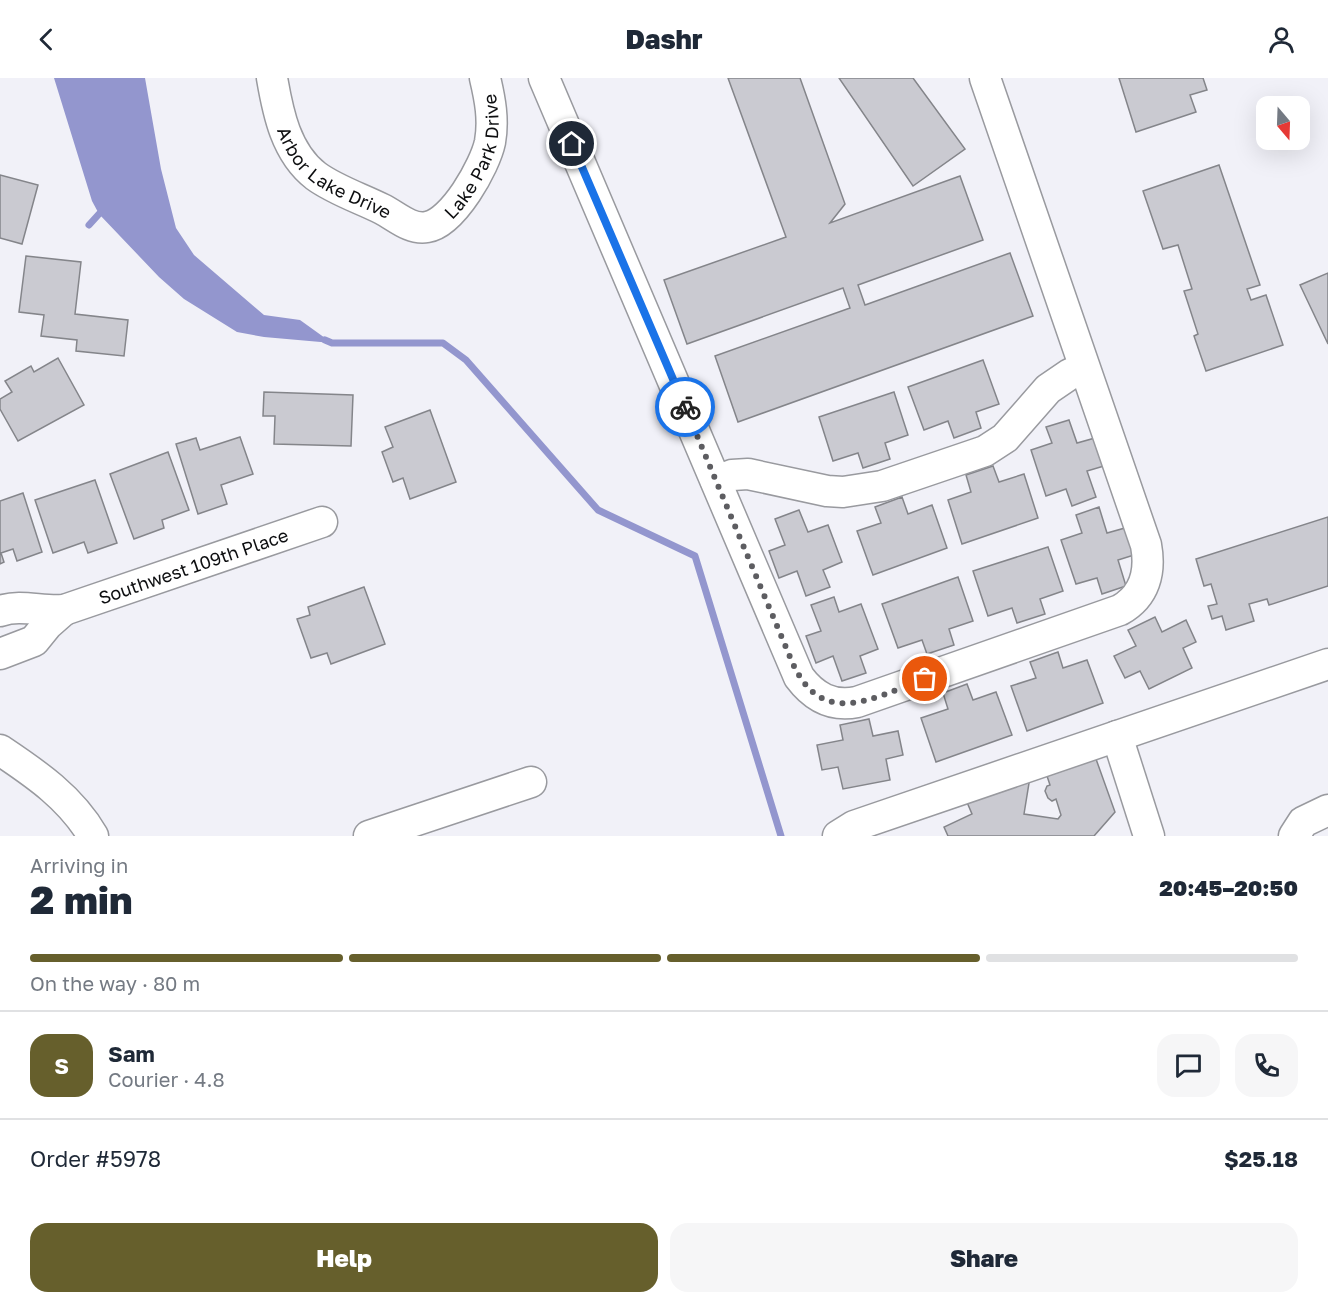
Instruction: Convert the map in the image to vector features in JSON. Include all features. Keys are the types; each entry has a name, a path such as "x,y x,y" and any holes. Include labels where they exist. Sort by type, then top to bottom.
{"street":[{"name":"Arbor Lake Drive","path":"272,78 281,121 287,136 296,154 312,172 339,189 387,211 406,224 417,227 436,225"},
{"name":"Lake Park Drive","path":"436,225 445,219 477,174 490,142 490,102 485,78"},
{"path":"544,78 799,677 806,687 823,699 833,704 844,705 1113,613 1131,604 1145,584 1148,570 1146,546 985,78"},
{"path":"716,481 732,475 748,474 827,491 843,492 882,486 985,450 1005,438 1048,389 1065,376 1084,368"},
{"name":"Southwest 109th Place","path":"0,611 12,607 46,612 64,610 322,522"},
{"name":"Southwest 109th Place","path":"0,654 34,641 47,624 64,610"},
{"path":"838,836 854,826 1328,664"},
{"path":"1117,736 1149,836"},
{"path":"0,750 50,786 75,809 93,836"},
{"path":"369,836 531,782"},
{"path":"1294,836 1303,822 1328,810"}],"water":[{"path":"54,78 145,78 161,169 176,228 194,255 264,315 300,320 332,343 264,337 237,332 184,299 159,277 99,214 92,201"}],"building":[{"path":"728,78 800,78 845,204 830,223 960,176 983,240 858,285 865,305 1010,253 1033,316 738,422 715,356 850,308 843,288 687,344 664,280 786,237"},
{"path":"839,78 913,78 965,149 913,186"},
{"path":"1119,78 1203,78 1207,90 1190,95 1196,112 1136,132"},
{"path":"1219,165 1260,285 1247,289 1251,300 1266,295 1283,345 1206,371 1194,336 1198,334 1184,291 1192,289 1178,245 1163,249 1143,191"},
{"path":"0,175 38,185 22,244 0,238"},
{"path":"26,256 81,262 75,314 128,320 124,356 76,351 77,340 41,336 44,315 19,312"},
{"path":"1328,273 1328,344 1300,285"},
{"path":"58,358 84,405 18,441 0,409 0,399 12,392 5,381 31,366 34,372"},
{"path":"983,360 999,404 976,412 981,428 954,438 948,421 924,430 908,387"},
{"path":"264,392 353,395 351,446 274,444 275,416 263,416"},
{"path":"894,392 908,435 885,443 890,459 863,468 858,453 833,461 819,417"},
{"path":"430,410 456,482 410,499 403,478 393,482 382,452 393,447 385,427"},
{"path":"1069,420 1077,443 1095,438 1104,466 1087,471 1096,497 1072,506 1066,489 1046,496 1031,450 1052,443 1046,427"},
{"path":"240,437 253,474 221,485 227,504 198,514 176,444 196,438 200,450"},
{"path":"168,452 189,510 162,520 164,528 134,539 110,474"},
{"path":"993,466 999,482 1024,474 1038,518 962,544 948,500 971,492 966,475"},
{"path":"95,480 117,543 88,553 84,542 53,553 35,500"},
{"path":"23,493 42,552 17,561 13,549 1,553 4,562 0,564 0,501"},
{"path":"902,497 908,514 932,505 947,548 873,575 857,531 881,523 875,507"},
{"path":"1099,507 1107,533 1125,528 1134,555 1118,560 1126,586 1102,594 1097,578 1076,584 1061,540 1082,533 1076,515"},
{"path":"799,510 808,532 828,525 842,562 823,570 830,587 806,596 797,571 779,578 769,551 785,545 775,519"},
{"path":"1328,517 1328,586 1269,605 1267,599 1249,604 1254,621 1226,630 1222,616 1212,619 1208,606 1217,604 1211,584 1204,586 1196,559"},
{"path":"1048,547 1063,591 1040,599 1045,614 1017,623 1012,608 988,616 973,571"},
{"path":"958,577 973,621 949,629 954,645 927,654 922,640 898,648 882,604"},
{"path":"364,587 385,644 331,664 327,653 311,658 297,619 310,615 308,607"},
{"path":"834,597 839,612 861,604 878,649 860,656 866,673 842,681 833,656 816,663 806,636 821,631 811,605"},
{"path":"1155,617 1162,632 1186,620 1196,642 1183,648 1192,668 1149,689 1140,671 1125,678 1114,656 1136,646 1128,630"},
{"path":"1058,652 1063,668 1087,660 1103,703 1027,731 1011,686 1036,678 1030,662"},
{"path":"967,684 973,700 996,692 1012,735 936,762 921,718 948,709 943,693"},
{"path":"869,719 873,736 898,731 903,755 886,759 890,780 843,789 838,767 822,770 817,745 843,740 840,725"},
{"path":"1096,759 1115,812 1094,836 948,836 944,827 972,814 966,800 1026,777 1029,783 1024,814 1058,819 1061,815 1056,799 1052,801 1045,791 1050,785 1047,776"}],"waterway":[{"path":"89,225 99,214"},
{"path":"325,340 332,343 443,343 466,360 598,510 695,556 781,836"}],"way so far":[{"path":"685,407 793,664 806,687 833,704 844,705 925,679"}],"route":[{"path":"572,144 685,407"}]}
